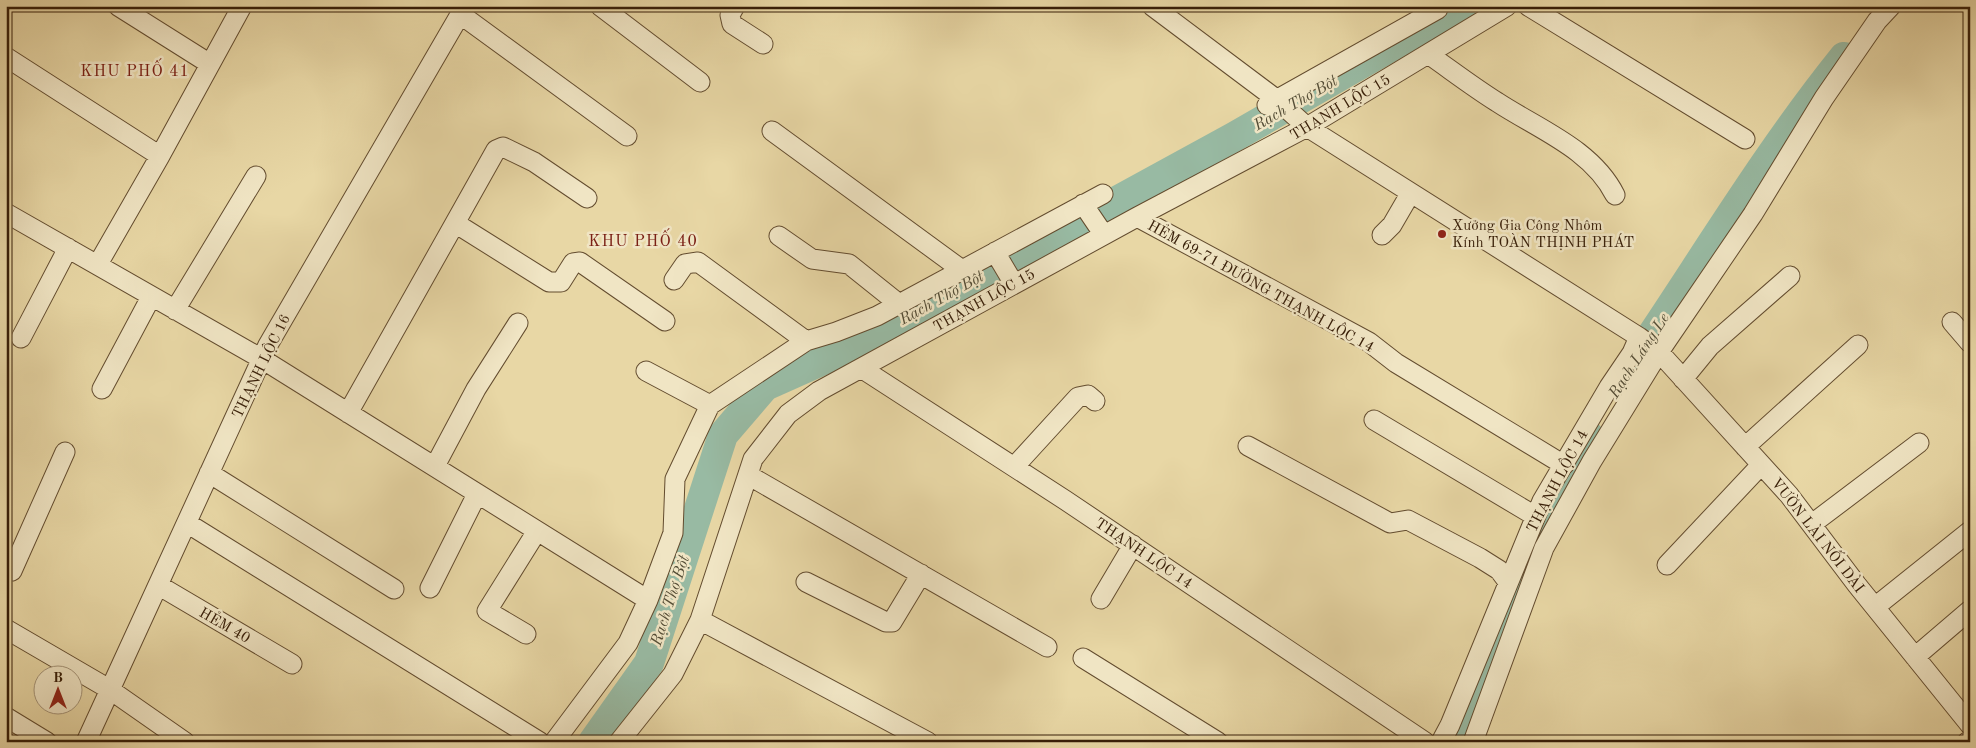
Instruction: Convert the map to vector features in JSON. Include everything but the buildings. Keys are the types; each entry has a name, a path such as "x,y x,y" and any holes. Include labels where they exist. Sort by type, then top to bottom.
{"street":[{"path":"118,6 210,64"},
{"path":"98,264 160,156 242,6"},
{"path":"600,6 700,82"},
{"path":"735,6 730,15 732,24 763,44"},
{"name":"VƯỜN LÀI NỐI DÀI","path":"1152,6 1303,124 1410,194 1640,338 1659,352 1812,524 1875,607 1968,719"},
{"name":"THẠNH LỘC 15","path":"619,742 673,674 700,620 753,459 788,414 819,391 1137,217 1428,54 1507,6"},
{"path":"1528,6 1745,139"},
{"name":"THẠNH LỘC 14","path":"1472,742 1544,548 1592,461 1659,352 1753,214 1824,98 1877,21 1891,6"},
{"path":"1274,103 1438,9"},
{"path":"462,10 627,136"},
{"name":"THẠNH LỘC 16","path":"86,742 262,359 462,10"},
{"path":"1428,54 1496,102 1585,156 1607,178 1615,195"},
{"path":"6,57 160,156"},
{"path":"772,131 962,270"},
{"path":"348,413 496,150 503,147 534,162 587,198"},
{"path":"175,310 256,176"},
{"path":"554,742 628,643 648,600 673,533 676,479 710,405 806,340 836,332 877,316 1103,194"},
{"path":"1382,235 1392,225 1410,194"},
{"path":"1082,204 1104,235"},
{"path":"6,213 262,359 648,600"},
{"name":"HẺM 69-71 ĐƯỜNG THẠNH LỘC 14","path":"1137,217 1369,342 1396,363 1564,465"},
{"path":"455,223 550,282 561,282 573,263 580,262 665,321"},
{"path":"779,236 812,259 849,264 898,304"},
{"path":"20,338 68,248"},
{"path":"995,252 1014,284"},
{"path":"674,280 685,264 698,262 806,340"},
{"path":"1683,378 1710,346 1790,276"},
{"path":"102,389 151,297"},
{"path":"1952,322 1970,343"},
{"path":"435,466 476,389 518,323"},
{"name":"THẠNH LỘC 14","path":"1440,742 1450,725 1536,516 1609,387 1640,338"},
{"path":"1745,447 1858,345"},
{"name":"THẠNH LỘC 14","path":"861,368 1133,545 1424,742"},
{"path":"646,371 710,405"},
{"path":"1014,467 1078,397 1088,395 1095,402"},
{"path":"1374,420 1536,516"},
{"path":"1812,524 1919,443"},
{"path":"1248,446 1390,523 1408,520 1480,558 1499,570 1508,582"},
{"path":"6,568 12,571 65,452"},
{"path":"1667,565 1761,465"},
{"path":"209,473 394,589"},
{"path":"748,475 1048,647"},
{"path":"430,588 476,494"},
{"path":"187,522 540,742"},
{"path":"1875,607 1970,531"},
{"path":"526,634 487,611 537,532"},
{"path":"1101,599 1133,545"},
{"path":"806,582 886,622 892,622 921,574"},
{"name":"HẺM 40","path":"158,585 292,664"},
{"path":"1915,657 1970,610"},
{"path":"700,620 916,739"},
{"path":"6,629 109,689 185,742"},
{"path":"1083,658 1218,742"},
{"path":"6,717 47,742"}],"waterway":[{"name":"Rạch Thợ Bột","path":"593,742 649,663 723,435 765,386 839,353 1234,137 1462,6"},
{"name":"Rạch Láng Le","path":"1629,369 1760,171 1844,57"},
{"name":"Rạch Láng Le","path":"1456,742 1466,725 1535,539 1589,436"}],"place":[{"name":"Xưởng Gia Công Nhôm Kính TOÀN THỊNH PHÁT","path":"1442,234"}],"district":[{"name":"KHU PHỐ 41","path":"135,70"},
{"name":"KHU PHỐ 40","path":"643,240"}]}
